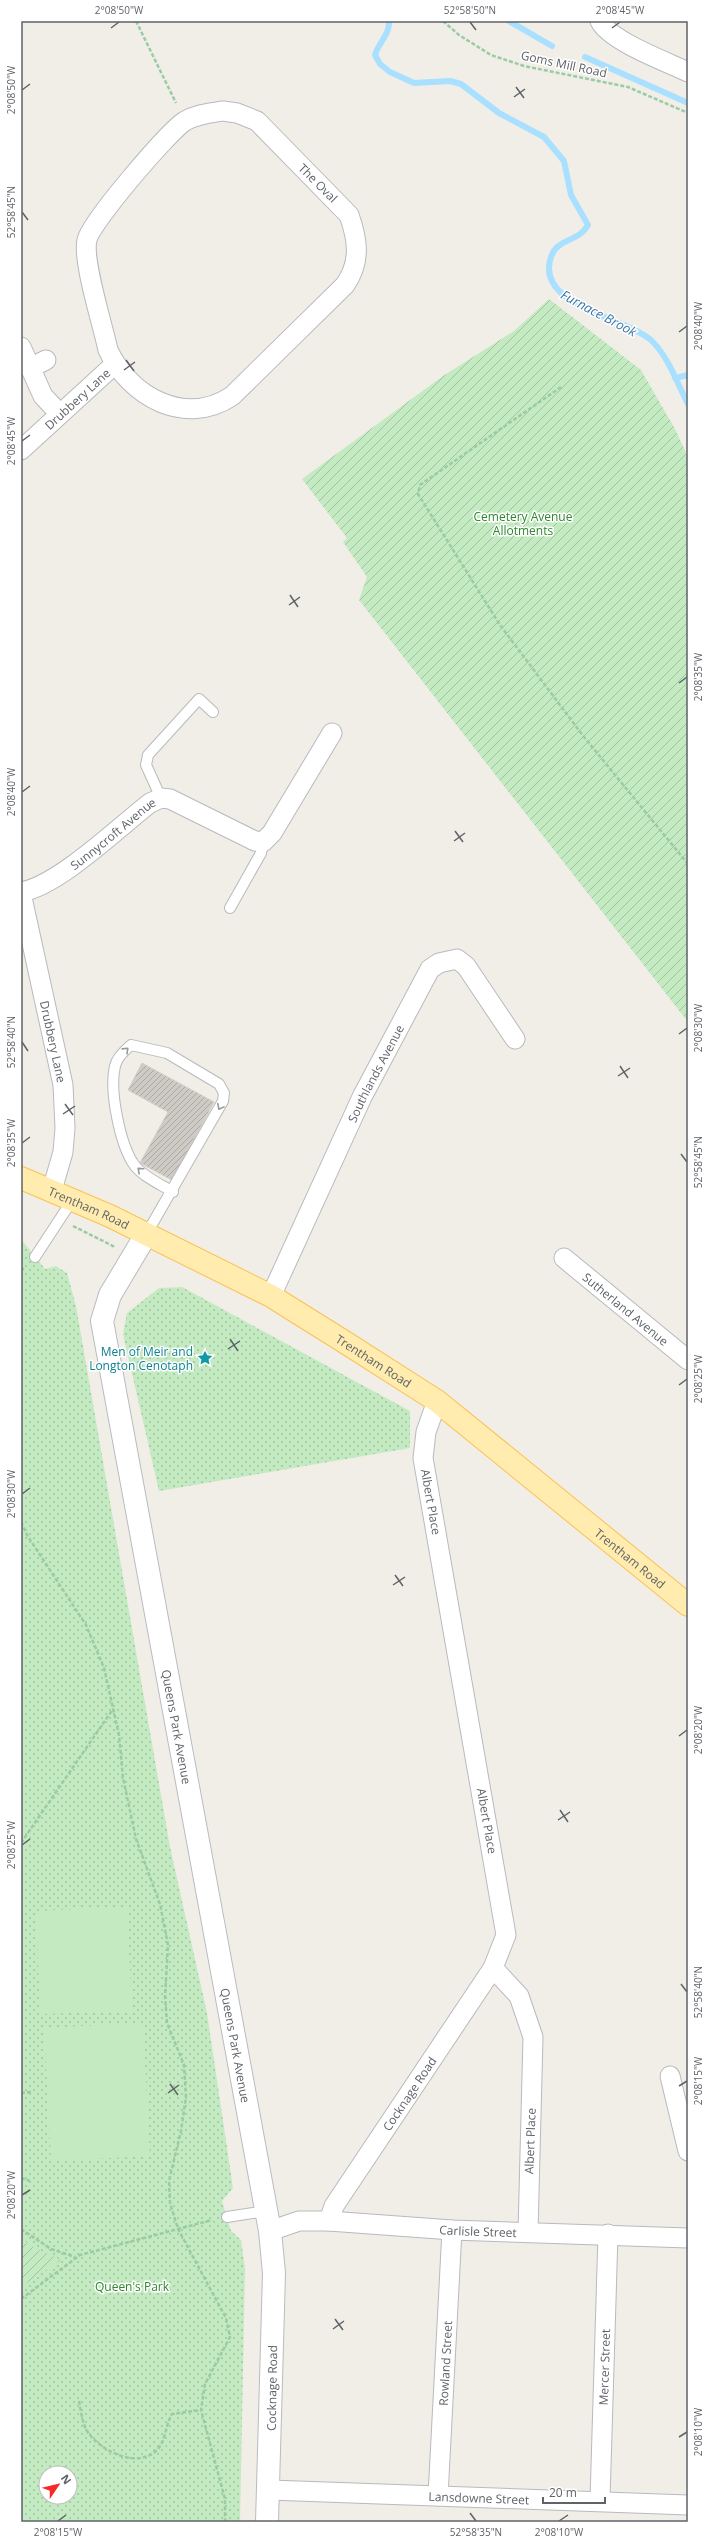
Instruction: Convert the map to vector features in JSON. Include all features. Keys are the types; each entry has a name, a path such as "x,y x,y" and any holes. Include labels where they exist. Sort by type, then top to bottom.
{"main road":[{"name":"Trentham Road","path":"21,1178 73,1199 271,1296 438,1401 688,1604"}],"street":[{"path":"600,21 603,27 630,45 688,72"},
{"name":"The Oval","path":"223,111 236,113 257,121 349,215 354,230 357,260 353,274 346,285 232,396 220,403 200,409 178,408 156,400 133,387 115,364 108,350 86,256 87,240 101,214 186,121 197,115 223,111"},
{"path":"21,347 38,364 44,396 60,414"},
{"name":"Drubbery Lane","path":"21,450 115,364"},
{"path":"263,842 272,833 332,733"},
{"name":"Sunnycroft Avenue","path":"21,893 32,890 57,877 150,803 161,798 170,799 255,841 263,842"},
{"name":"Drubbery Lane","path":"21,893 63,1085 65,1128 63,1152 52,1190"},
{"name":"Southlands Avenue","path":"271,1296 362,1097 430,969 439,963 457,960 466,966 515,1039"},
{"name":"Queens Park Avenue","path":"147,1234 110,1295 102,1321 268,2221"},
{"name":"Sutherland Avenue","path":"564,1258 688,1360"},
{"name":"Albert Place","path":"438,1401 426,1432 423,1458 506,1930 506,1935 493,1968 519,1996 533,2037 528,2232"},
{"name":"Cocknage Road","path":"329,2221 334,2206 493,1968"},
{"path":"670,2076 688,2151"},
{"name":"Carlisle Street","path":"268,2221 329,2221 452,2230 608,2234 688,2238"},
{"name":"Cocknage Road","path":"268,2221 274,2273 268,2522"},
{"name":"Rowland Street","path":"438,2496 452,2230"},
{"name":"Mercer Street","path":"600,2500 608,2234"},
{"name":"Lansdowne Street","path":"269,2490 600,2500 688,2505"}],"lane":[{"path":"161,798 146,765 148,755 199,699 213,712"},
{"path":"230,908 261,854 263,842"},
{"path":"147,1234 173,1192 223,1101 224,1094 219,1084 167,1053 131,1045 122,1052 115,1065 113,1091 122,1135 128,1155 136,1166 173,1192"},
{"path":"35,1257 73,1199"},
{"path":"227,2217 268,2221"}],"path":[{"path":"136,21 186,121"},
{"name":"Goms Mill Road","path":"443,21 459,35 491,55 524,66 628,87 688,113"},
{"path":"561,387 420,485 418,494 500,625 584,737 688,864"},
{"name":"Trentham Road","path":"71,1225 114,1247"},
{"path":"21,1522 27,1535 86,1625 104,1668 119,1736 123,1778 136,1839 160,1904 168,1945 165,1996 167,2023 184,2065 186,2096 181,2131 169,2181 170,2203 178,2229 226,2318 230,2337 205,2384 201,2410 225,2499 225,2522"},
{"path":"21,1843 113,1709"},
{"path":"21,2094 31,2092"},
{"path":"21,2178 30,2181"},
{"path":"21,2299 76,2258 178,2229 227,2217"},
{"path":"21,2229 51,2249 76,2258"},
{"path":"79,2401 87,2430 98,2444 126,2456 142,2458 155,2452 163,2443 167,2422 172,2414 201,2410"}],"green space":[{"name":"Cemetery Avenue Allotments","path":"549,299 641,370 675,429 688,457 688,1022 359,600 367,577 343,542 347,538 302,479 443,376 514,331"},
{"name":"Queen's Park","path":"21,1239 45,1269 56,1266 67,1273 76,1306 170,1847 207,2013 233,2188 222,2201 231,2231 241,2240 245,2268 240,2522 21,2522"},
{"path":"182,1287 410,1411 410,1448 159,1491 123,1334 127,1313 159,1288"},
{"path":"127,1907 132,2011 40,2014 36,1911"},
{"path":"143,2023 150,2156 51,2161 44,2028"},
{"path":"21,2238 36,2249 61,2260 21,2287"}],"building":[{"path":"142,1063 214,1102 172,1180 140,1163 168,1112 128,1090"}],"waterway":[{"name":"Furnace Brook","path":"389,21 388,31 375,55 380,64 390,72 414,83 450,81 461,84 499,113 544,137 564,161 571,195 588,225 579,234 558,246 554,251 551,257 549,274 556,287 569,299 639,333 652,341 668,363 688,404"},
{"path":"509,21 552,46"},
{"path":"585,57 688,103"},
{"path":"675,378 688,375"}],"place":[{"name":"Men of Meir and Longton Cenotaph","path":"205,1358"}]}
